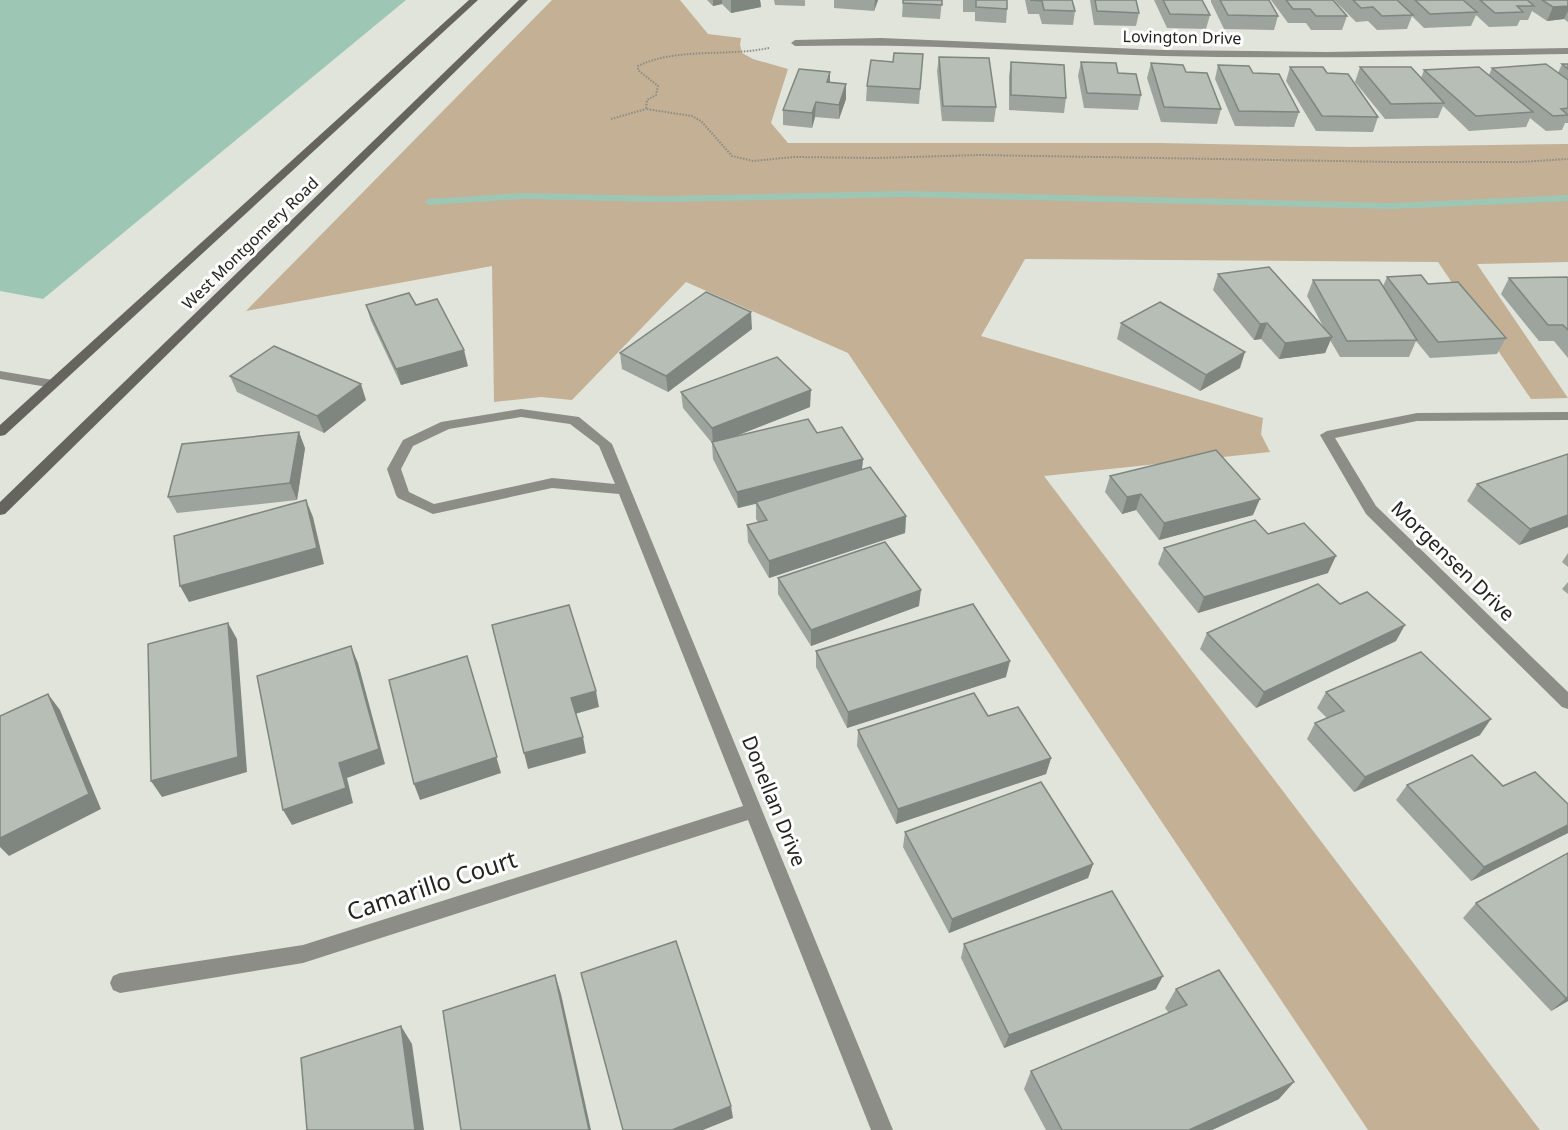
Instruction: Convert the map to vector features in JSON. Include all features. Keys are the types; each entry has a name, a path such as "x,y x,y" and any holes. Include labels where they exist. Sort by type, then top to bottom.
{"main road":[{"name":"West Montgomery Road","path":"0,432 474,0"},
{"name":"West Montgomery Road","path":"0,510 524,0"}],"street":[{"name":"Lovington Drive","path":"795,43 881,41 1175,53 1326,55 1568,51"},
{"path":"0,375 53,384"},
{"name":"Donellan Drive","path":"624,490 552,483 433,509 404,495 394,469 408,443 446,425 521,413 574,420 605,444 624,490 882,1130"},
{"name":"Morgensen Drive","path":"1568,416 1417,417 1328,435 1371,510 1568,702"},
{"name":"Camarillo Court","path":"120,983 303,954 753,811"}],"path":[{"path":"646,109 647,100 656,95 658,86 638,70 638,66 644,62 666,58 742,53 795,43"},
{"path":"611,119 646,109 692,116 701,121 732,156 753,160 794,157 876,158 980,155 1395,162 1520,162 1568,159"}],"shaded area":[{"path":"0,0 406,0 43,299 0,291"},
{"path":"552,0 680,0 708,34 741,38 742,53 753,59 788,69 771,123 788,143 1160,143 1353,147 1568,144 1568,262 1477,264 1568,398 1531,399 1438,262 1025,259 981,336 1263,418 1261,434 1270,452 1044,476 1540,1130 1368,1130 848,353 686,282 572,400 541,397 494,402 492,266 246,311"}],"building":[{"path":"903,0 942,0 942,5 903,3"},
{"path":"976,0 1007,0 1007,9 976,7"},
{"path":"1030,0 1072,0 1075,11 1044,10 1042,1"},
{"path":"1095,0 1136,0 1139,13 1097,11"},
{"path":"1163,0 1202,0 1210,15 1170,14"},
{"path":"1220,0 1269,0 1278,16 1228,15"},
{"path":"1286,0 1333,0 1347,16 1316,16 1310,9 1293,9"},
{"path":"1353,0 1397,0 1413,15 1382,16 1373,7 1361,8"},
{"path":"1415,0 1463,0 1477,12 1430,14"},
{"path":"1480,0 1527,0 1534,6 1517,6 1523,12 1495,13"},
{"path":"1542,0 1568,0 1568,6 1553,7"},
{"path":"894,53 923,54 920,89 867,86 871,60 893,62"},
{"path":"939,57 989,58 996,107 943,106"},
{"path":"1011,62 1064,65 1066,98 1011,95"},
{"path":"1081,62 1116,63 1118,73 1136,74 1141,95 1087,93"},
{"path":"1151,63 1183,65 1186,72 1207,73 1221,109 1164,107"},
{"path":"1546,64 1568,80 1568,108 1561,109 1568,115 1553,116 1492,68"},
{"path":"1218,65 1249,66 1253,73 1279,74 1299,112 1239,111"},
{"path":"1290,67 1323,67 1327,73 1348,74 1378,117 1322,116"},
{"path":"1360,67 1411,67 1444,103 1391,104"},
{"path":"1479,67 1533,112 1476,116 1424,70"},
{"path":"799,69 830,72 827,82 846,84 839,105 816,102 812,113 783,110"},
{"path":"1269,267 1332,337 1285,343 1267,323 1260,324 1218,274"},
{"path":"1421,275 1428,284 1458,282 1506,338 1438,342 1387,277"},
{"path":"1567,277 1568,330 1563,325 1548,325 1509,278"},
{"path":"1313,280 1379,280 1417,340 1347,341"},
{"path":"706,292 751,312 666,376 620,353"},
{"path":"409,293 416,305 437,299 464,350 396,369 366,305"},
{"path":"1160,302 1245,352 1206,375 1121,323"},
{"path":"274,346 361,384 317,416 230,376"},
{"path":"777,357 811,390 712,428 681,392"},
{"path":"808,419 817,433 842,427 863,459 737,492 712,442"},
{"path":"299,432 290,483 168,497 182,444"},
{"path":"1216,450 1260,499 1164,523 1141,494 1127,497 1110,476"},
{"path":"1568,454 1568,515 1530,529 1477,484"},
{"path":"870,467 906,516 769,561 747,525 767,520 756,502"},
{"path":"306,500 317,548 180,586 174,536"},
{"path":"1255,520 1268,534 1304,523 1336,556 1204,597 1164,548"},
{"path":"885,542 921,590 811,630 778,578"},
{"path":"1318,584 1340,604 1367,592 1405,625 1264,692 1207,633"},
{"path":"973,604 1010,661 848,712 816,651"},
{"path":"569,605 596,691 571,698 583,737 524,753 492,625"},
{"path":"228,623 238,757 151,781 148,644"},
{"path":"351,646 379,749 339,763 346,788 283,810 257,676"},
{"path":"1421,652 1491,719 1365,777 1315,723 1344,711 1326,692"},
{"path":"467,656 497,757 414,784 389,680"},
{"path":"974,693 988,716 1018,707 1051,758 898,809 858,730"},
{"path":"48,694 89,794 0,838 0,716"},
{"path":"1472,755 1503,786 1535,772 1568,804 1568,825 1484,867 1407,785"},
{"path":"1041,782 1093,864 952,919 905,832"},
{"path":"1568,853 1568,997 1566,998 1476,903"},
{"path":"1112,891 1163,976 1009,1035 964,944"},
{"path":"676,941 731,1106 672,1130 623,1130 581,973"},
{"path":"1219,970 1294,1082 1189,1130 1062,1130 1031,1071 1187,1005 1176,989"},
{"path":"555,975 589,1130 461,1130 443,1011"},
{"path":"401,1026 415,1130 307,1130 301,1058"}],"waterway":[{"path":"429,202 523,196 661,199 904,194 1392,206 1568,198"}]}
